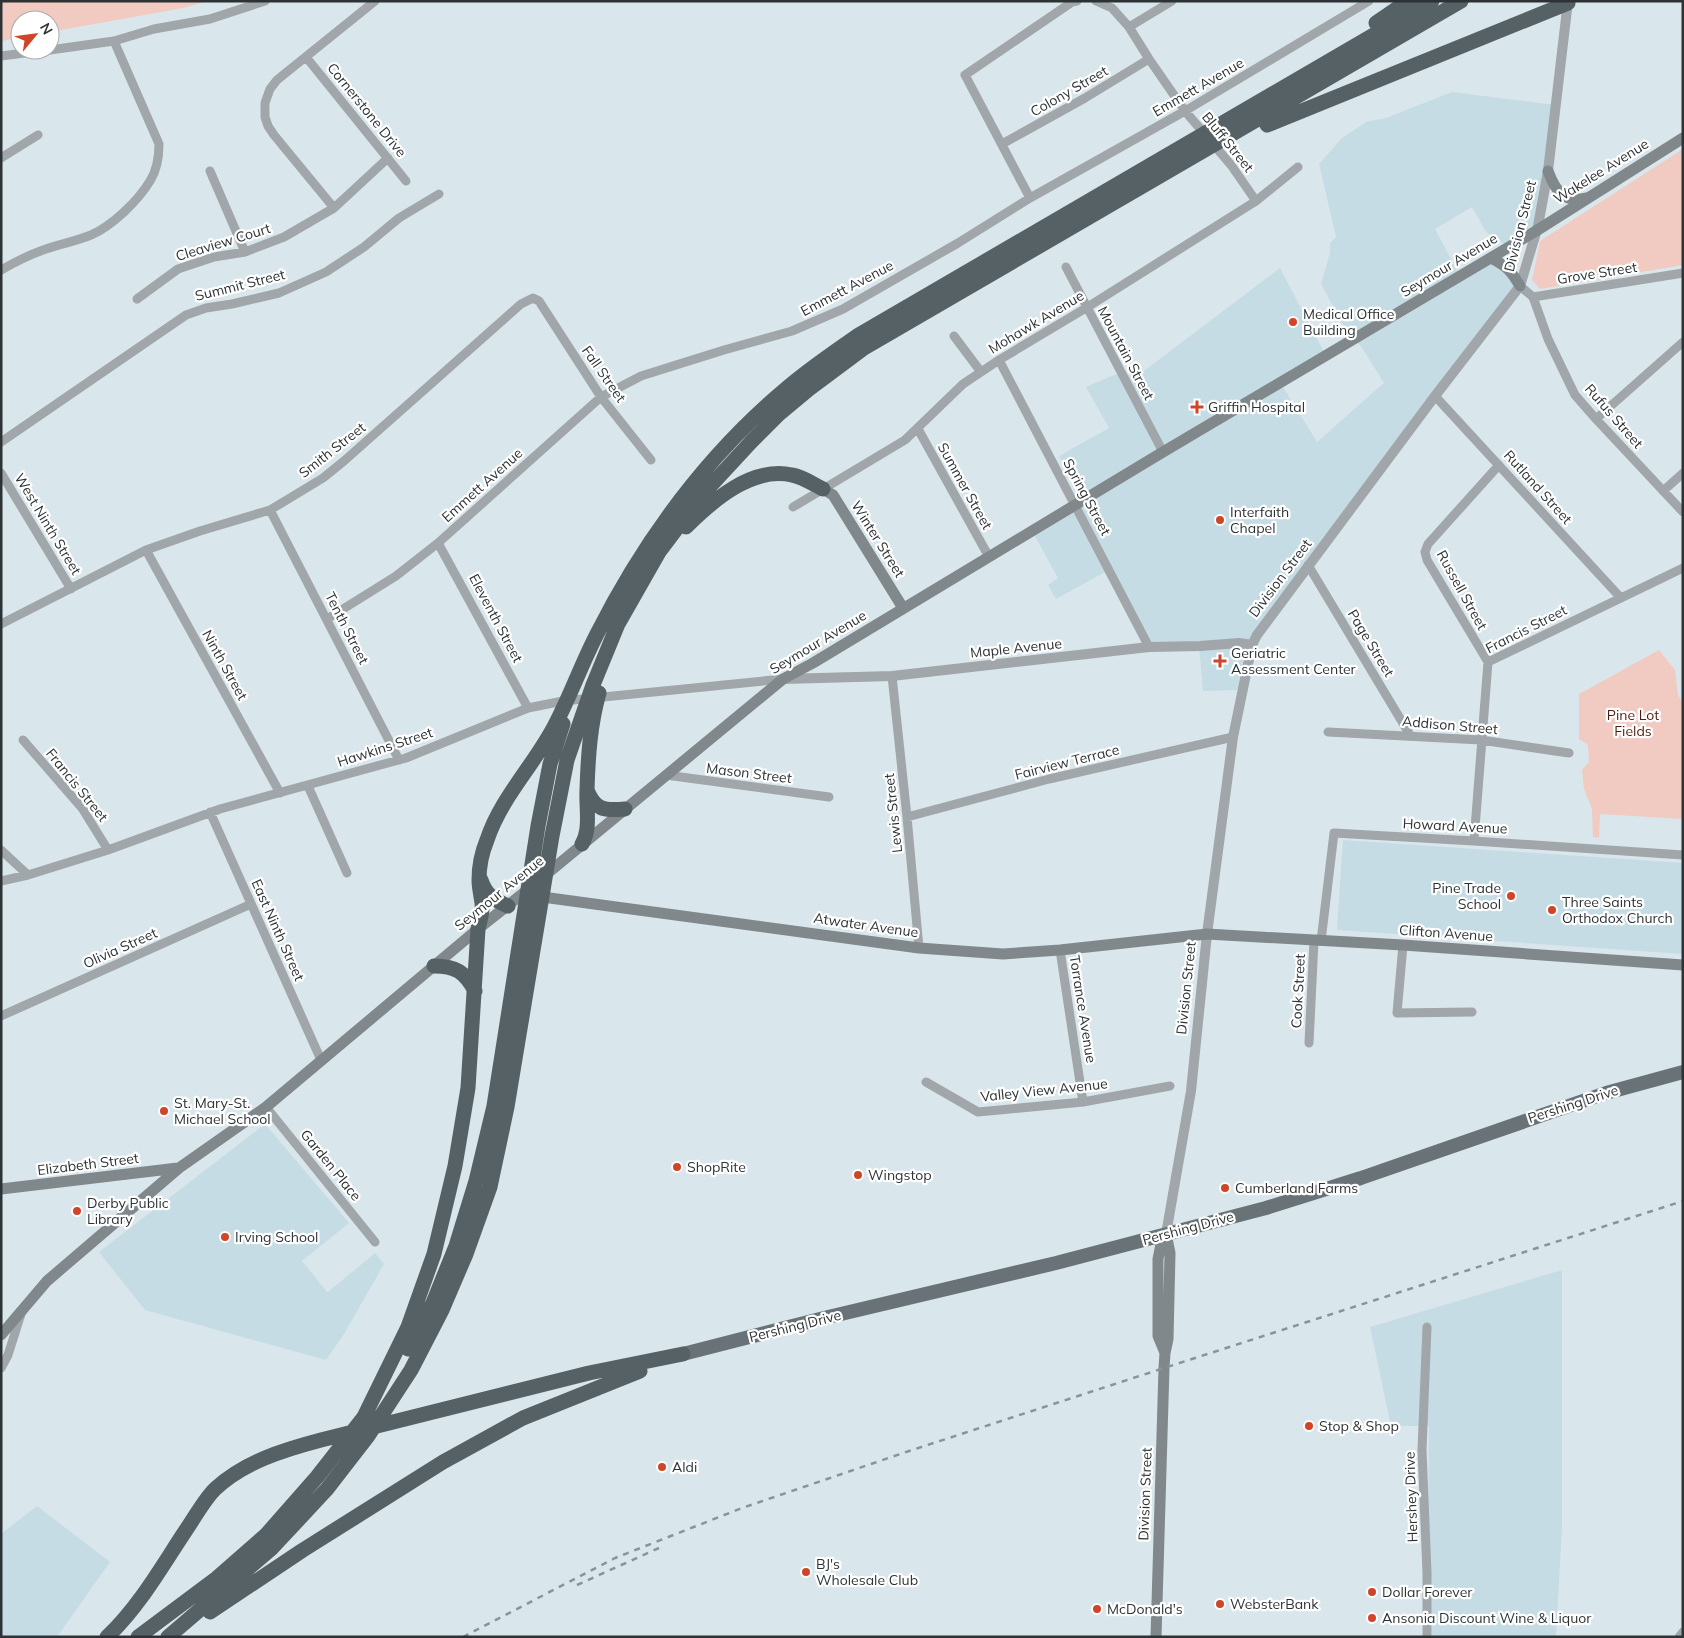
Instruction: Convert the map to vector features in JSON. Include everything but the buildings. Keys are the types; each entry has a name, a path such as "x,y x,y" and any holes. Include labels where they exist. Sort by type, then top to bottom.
{"highway":[{"path":"1239,114 1304,65 1374,24 1408,1"},
{"path":"138,1637 217,1578 266,1535 332,1460 393,1379 408,1327 434,1254 456,1166 468,1088 478,929 482,909 480,874 483,853 493,825 507,800 536,759 556,724 597,634 634,566 691,485 739,431 787,387 857,336 1432,1"},
{"path":"393,1379 411,1370 449,1294 466,1254 490,1187 507,1107 552,836 567,760 593,685 618,624 659,552 702,494 786,408 840,365 889,332 1461,1"},
{"path":"1182,164 1234,142 1275,120 1569,2"},
{"path":"659,552 710,506 736,487 754,478 768,474 790,474 823,489"},
{"path":"582,844 587,832 590,737 595,709 618,624"},
{"path":"168,1637 272,1548 328,1489 368,1436 393,1379 433,1303 456,1246 476,1181 494,1106 538,826 550,764 568,708 597,634"},
{"path":"587,790 590,799 596,806 608,810 625,809"},
{"path":"480,874 489,895 498,901 516,900"},
{"path":"434,966 447,966 462,972 475,991"},
{"path":"107,1637 146,1589 214,1490 244,1468 280,1451 321,1440 589,1374 684,1354"},
{"path":"174,1637 304,1550 443,1462 522,1418 684,1354"}],"main road":[{"name":"Wakelee Avenue","path":"1536,231 1683,138"},
{"path":"1548,172 1553,185 1560,194 1577,199 1590,197"},
{"name":"Seymour Avenue","path":"1,1335 47,1280 179,1168 266,1107 478,929 516,900 783,679 813,663 1163,452 1536,231"},
{"path":"1491,258 1506,266 1520,286"},
{"name":"Winter Street","path":"823,489 834,495 903,608"},
{"name":"Atwater Avenue","path":"516,900 555,898 919,948 1003,954 1060,950 1207,934"},
{"name":"Clifton Avenue","path":"1207,934 1403,945 1683,965"},
{"name":"Pershing Drive","path":"684,1354 831,1316 1015,1274 1268,1207 1361,1178 1606,1093 1683,1072"},
{"name":"Elizabeth Street","path":"1,1189 179,1168"},
{"name":"Division Street","path":"1156,1637 1164,1353 1158,1336 1158,1259 1161,1244 1166,1234"}],"street":[{"path":"60,48 114,41 154,29 210,19 265,1"},
{"path":"334,208 274,135 265,117 265,103 270,89 277,80 375,1"},
{"path":"1030,198 965,75 1072,2 1077,1"},
{"name":"Bluff Street","path":"1096,1 1112,8 1129,27 1185,111 1231,164 1256,201"},
{"path":"1129,27 1172,1"},
{"name":"Emmett Avenue","path":"327,619 396,576 438,543 601,397 641,376 792,331 843,309 958,243 1030,198 1185,111 1369,1"},
{"name":"Division Street","path":"1166,1234 1191,1091 1207,934 1233,737 1252,644 1256,635 1308,565 1520,286 1536,231 1548,172 1569,2"},
{"path":"1,270 46,249 98,231 109,224 134,201 150,181 156,168 159,144 114,41"},
{"name":"Cornerstone Drive","path":"306,57 406,181"},
{"name":"Colony Street","path":"1002,144 1085,98 1149,59"},
{"path":"1,158 38,135"},
{"name":"Cleaview Court","path":"137,299 178,269 214,257 245,252 284,237 334,208 388,158"},
{"name":"Mohawk Avenue","path":"793,507 905,440 955,392 981,372 1256,201 1298,167"},
{"path":"210,172 245,252"},
{"name":"Summit Street","path":"1,442 186,315 206,308 238,303 279,293 326,272 364,246 399,218 439,194"},
{"name":"Mountain Street","path":"1066,267 1163,452"},
{"name":"Grove Street","path":"1532,297 1683,273"},
{"path":"1520,286 1532,297"},
{"name":"Rufus Street","path":"1532,297 1548,339 1576,395 1683,512"},
{"name":"Smith Street","path":"1,624 146,550 200,531 270,510 323,478 344,462 521,304 532,298 538,301"},
{"name":"Fall Street","path":"538,301 601,397 651,460"},
{"path":"954,336 981,372"},
{"path":"1596,419 1683,342"},
{"name":"Spring Street","path":"999,360 1149,647"},
{"name":"Rutland Street","path":"1435,396 1620,598"},
{"name":"Summer Street","path":"918,429 989,557"},
{"name":"Russell Street","path":"1488,662 1427,560 1426,552 1428,544 1499,465"},
{"name":"West Ninth Street","path":"1,473 71,589"},
{"path":"1663,491 1683,473"},
{"name":"Tenth Street","path":"270,510 399,760"},
{"name":"Eleventh Street","path":"438,543 528,708"},
{"name":"Ninth Street","path":"146,550 280,793"},
{"name":"Page Street","path":"1308,565 1410,735"},
{"name":"Francis Street","path":"1474,840 1488,662 1683,568"},
{"name":"Maple Avenue","path":"783,679 892,676 1149,647 1252,644"},
{"name":"Lewis Street","path":"892,676 919,948"},
{"name":"Hawkins Street","path":"1,881 28,875 108,850 210,812 399,760 538,705 783,679"},
{"name":"Addison Street","path":"1328,732 1481,740 1569,753"},
{"name":"Fairview Terrace","path":"907,817 1049,779 1233,737"},
{"name":"Francis Street","path":"23,740 82,808 108,850"},
{"name":"Mason Street","path":"666,775 829,797"},
{"path":"308,786 347,873"},
{"name":"East Ninth Street","path":"210,812 321,1060"},
{"name":"Howard Avenue","path":"1318,941 1334,833 1474,840 1683,855"},
{"path":"1,850 28,875"},
{"name":"Olivia Street","path":"1,1016 251,904"},
{"name":"Cook Street","path":"1309,1043 1318,941"},
{"path":"1403,945 1398,1013 1472,1012"},
{"name":"Torrance Avenue","path":"1060,950 1083,1102"},
{"name":"Valley View Avenue","path":"926,1082 978,1112 1083,1102 1170,1086"},
{"name":"Garden Place","path":"266,1107 375,1242"},
{"path":"1,1368 8,1356 22,1309"},
{"name":"Hershey Drive","path":"1427,1327 1422,1450 1428,1637"},
{"path":"1679,1637 1683,1632"}],"shaded area":[{"name":"Griffin Hospital","path":"1452,92 1556,105 1538,226 1509,247 1486,232 1472,207 1435,229 1460,276 1491,258 1520,286 1244,646 1241,690 1203,691 1199,646 1149,647 1109,570 1056,599 1048,585 1058,578 1032,531 1083,500 1059,456 1109,428 1086,387 1121,372 1136,377 1280,268 1326,356 1280,382 1317,442 1384,383 1361,346 1348,334 1321,284 1330,253 1330,243 1336,237 1319,164 1342,138 1366,122 1386,118"},
{"name":"Pine Trade School","path":"1343,840 1683,863 1683,954 1337,930"},
{"name":"Irving School","path":"265,1124 349,1223 302,1261 327,1292 375,1253 384,1264 344,1334 326,1360 145,1310 99,1252"},
{"path":"1562,1270 1562,1526 1556,1637 1432,1637 1428,1525 1429,1426 1391,1426 1370,1327"},
{"path":"37,1506 110,1562 57,1637 1,1637 1,1534"}],"green space":[{"path":"1,1 209,1 183,8 60,30 60,10 10,10 10,40 1,41"},
{"path":"1683,149 1683,265 1540,289 1532,280 1540,241"},
{"name":"Pine Lot Fields","path":"1659,650 1675,670 1678,695 1683,703 1683,819 1600,814 1599,838 1593,837 1592,809 1584,789 1582,770 1589,762 1588,745 1579,739 1579,694"}],"railway":[{"path":"463,1637 615,1558 742,1508 909,1451 1683,1201"},
{"path":"577,1585 659,1548"}],"place":[{"name":"Medical Office Building","path":"1293,322"},
{"name":"Griffin Hospital","path":"1197,407"},
{"name":"Interfaith Chapel","path":"1220,520"},
{"name":"Geriatric Assessment Center","path":"1220,661"},
{"name":"Pine Trade School","path":"1511,896"},
{"name":"Three Saints Orthodox Church","path":"1552,910"},
{"name":"St. Mary-St. Michael School","path":"164,1111"},
{"name":"ShopRite","path":"677,1167"},
{"name":"Wingstop","path":"858,1175"},
{"name":"Cumberland Farms","path":"1225,1188"},
{"name":"Derby Public Library","path":"77,1211"},
{"name":"Irving School","path":"225,1237"},
{"name":"Stop & Shop","path":"1309,1426"},
{"name":"Aldi","path":"662,1467"},
{"name":"BJ's Wholesale Club","path":"806,1572"},
{"name":"Dollar Forever","path":"1372,1592"},
{"name":"WebsterBank","path":"1220,1604"},
{"name":"McDonald's","path":"1097,1609"},
{"name":"Ansonia Discount Wine & Liquor","path":"1372,1618"}]}
